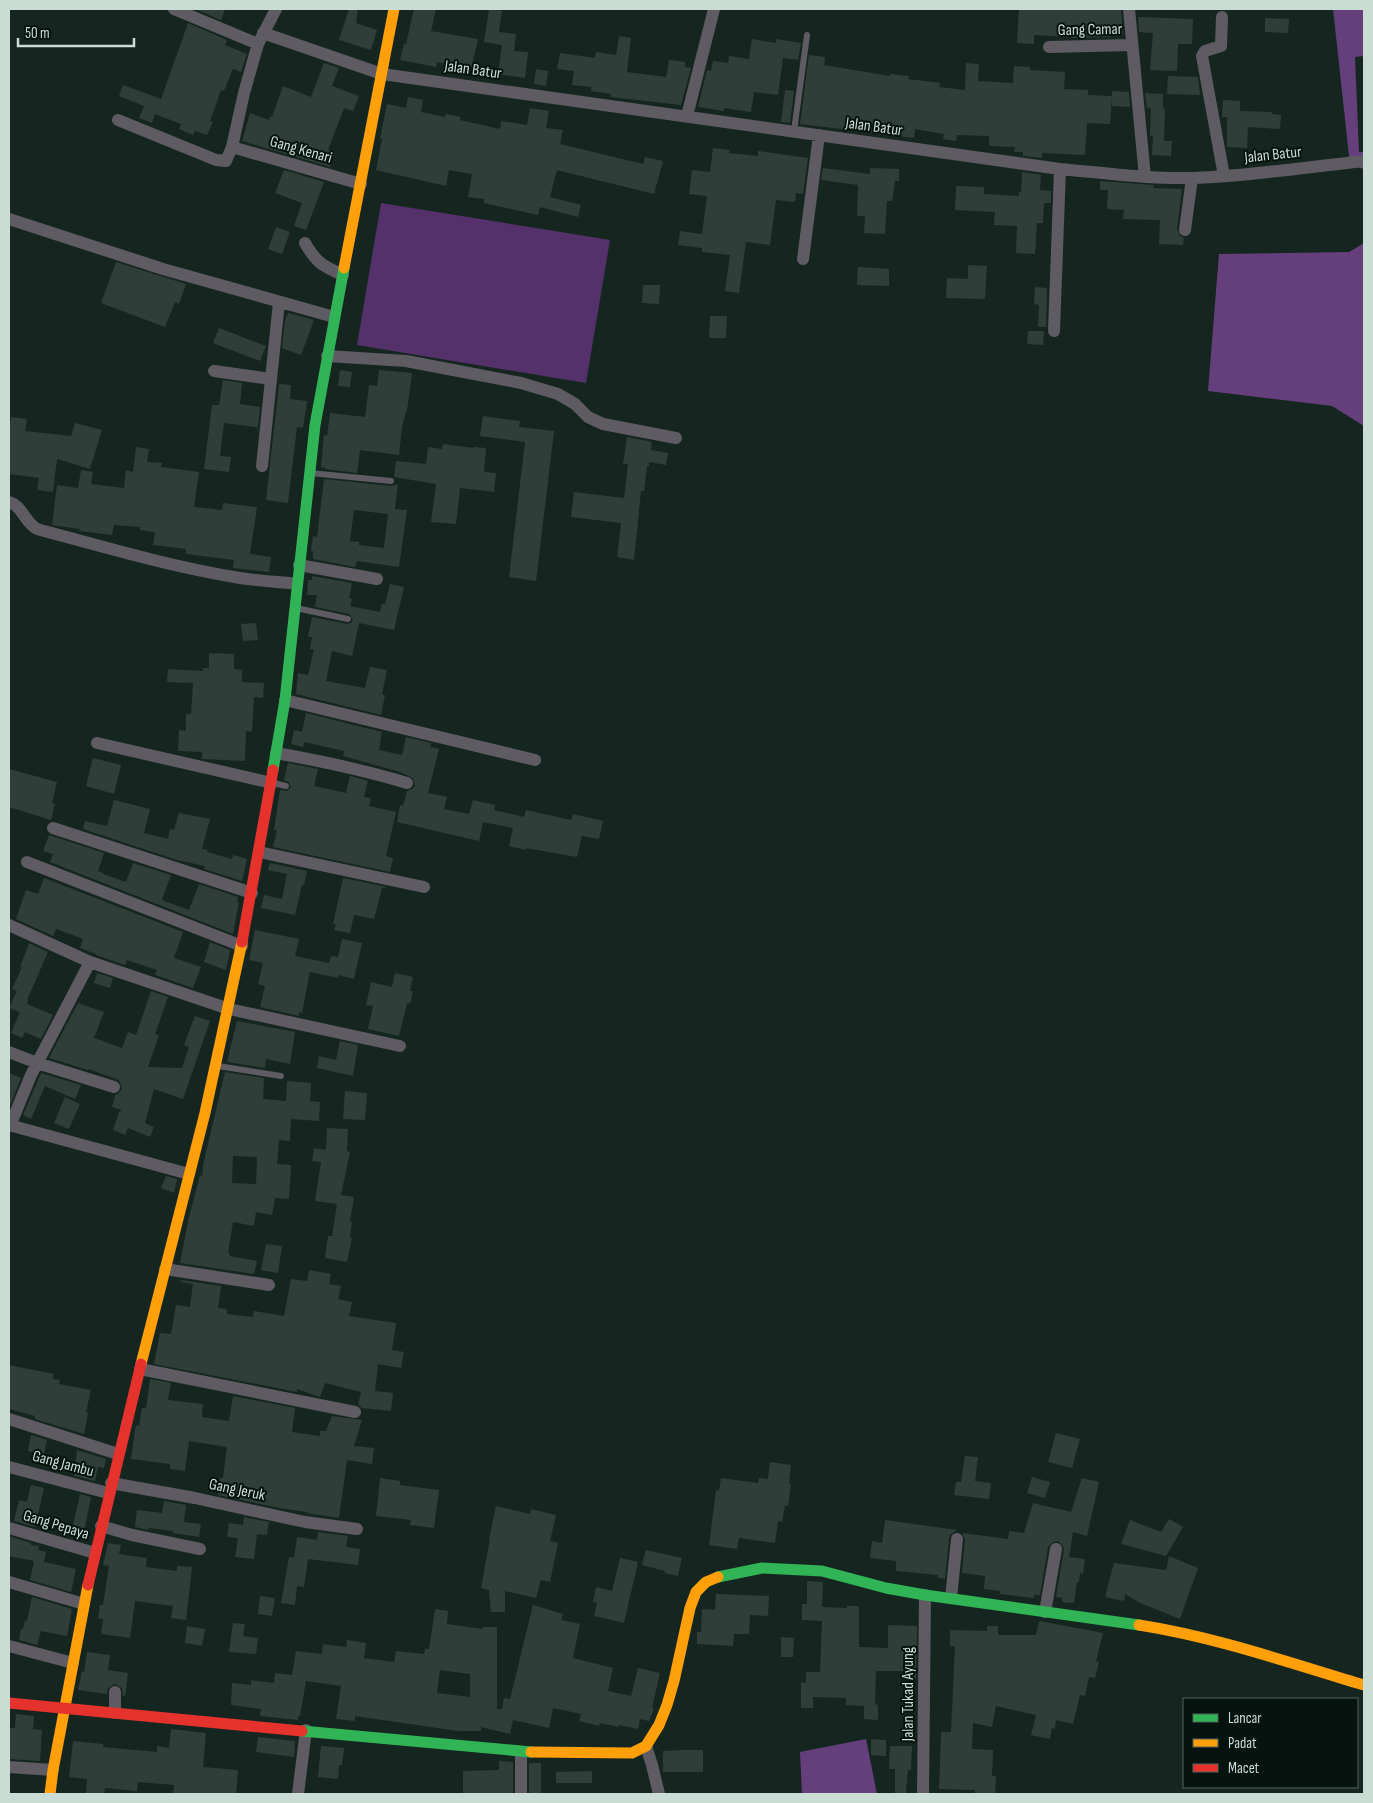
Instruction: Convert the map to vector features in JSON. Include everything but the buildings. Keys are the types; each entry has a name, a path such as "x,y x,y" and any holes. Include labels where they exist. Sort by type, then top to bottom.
{"street":[{"name":"Jalan Batur","path":"174,9 260,39 382,74 1060,169 1144,177 1192,178 1364,161"},
{"path":"118,120 216,160 226,161 232,148 244,93 260,39 276,9"},
{"path":"50,1794 64,1709 101,1526 216,1065 242,946 285,700 309,473 327,356 394,9"},
{"path":"687,116 714,9"},
{"path":"1129,9 1144,177"},
{"path":"1222,17 1221,46 1205,51 1202,56 1224,176"},
{"name":"Gang Camar","path":"1049,47 1131,45"},
{"path":"803,259 819,135"},
{"name":"Gang Kenari","path":"232,148 361,184"},
{"path":"1054,331 1060,169"},
{"path":"1185,230 1192,178"},
{"path":"9,219 163,270 334,317"},
{"path":"305,243 315,260 343,275"},
{"path":"262,466 279,302"},
{"path":"327,356 406,361 521,383 558,394 575,404 588,417 603,424 676,438"},
{"path":"214,371 271,379"},
{"path":"9,502 14,504 30,524 37,529 162,562 222,575 242,579 297,584"},
{"path":"299,565 377,580"},
{"path":"285,700 534,760"},
{"path":"97,743 272,782"},
{"path":"276,753 327,762 407,783"},
{"path":"53,828 252,893"},
{"path":"259,852 424,887"},
{"path":"28,862 242,946"},
{"path":"9,925 90,962 229,1009 400,1046"},
{"path":"90,962 37,1063 22,1094 10,1126 189,1174"},
{"path":"9,1052 37,1063 114,1087"},
{"path":"165,1270 269,1285"},
{"path":"140,1369 355,1412"},
{"path":"9,1419 118,1454"},
{"name":"Gang Jambu","path":"9,1467 110,1488"},
{"name":"Gang Jeruk","path":"110,1488 195,1498 305,1522 357,1529"},
{"path":"101,1526 132,1535 200,1548"},
{"name":"Gang Pepaya","path":"9,1528 95,1553"},
{"path":"950,1598 957,1539"},
{"path":"1045,1612 1056,1548"},
{"path":"9,1704 306,1730 520,1752 627,1753 638,1751 646,1746 659,1725 674,1680 690,1608 696,1592 706,1582 723,1575 740,1570 762,1568 806,1570 840,1575 886,1588 924,1595 1118,1621 1183,1633 1364,1685"},
{"path":"9,1582 84,1604"},
{"name":"Jalan Tukad Ayung","path":"923,1794 924,1595"},
{"path":"9,1646 73,1663"},
{"path":"114,1714 115,1692"},
{"path":"298,1794 306,1730"},
{"path":"646,1746 658,1794"},
{"path":"520,1752 521,1794"},
{"path":"9,1767 53,1770"}],"lane":[{"path":"794,131 808,35"},
{"path":"309,473 391,482"},
{"path":"295,608 348,619"},
{"path":"272,782 286,786"},
{"path":"216,1065 281,1076"}],"shaded area":[{"path":"1333,9 1364,9 1364,56 1355,57 1359,152 1364,152 1364,169 1350,165"},
{"path":"381,203 610,240 586,383 357,345"},
{"path":"1364,243 1364,426 1332,406 1208,391 1219,254 1349,252"},
{"path":"866,1739 877,1794 802,1794 800,1752"}],"traffic: fast":[{"path":"273,770 285,700 315,425 344,268"},
{"path":"718,1577 762,1568 822,1571 886,1588 925,1595 1139,1625"},
{"path":"302,1731 531,1752"}],"traffic: slow":[{"path":"344,268 394,9"},
{"path":"141,1364 205,1113 242,942"},
{"path":"531,1752 632,1753 646,1746 659,1725 667,1705 690,1608 696,1592 706,1582 718,1577"},
{"path":"50,1794 88,1585"},
{"path":"1139,1625 1225,1643 1364,1685"}],"traffic: jam":[{"path":"242,942 273,770"},
{"path":"88,1585 141,1364"},
{"path":"9,1703 302,1731"}]}
